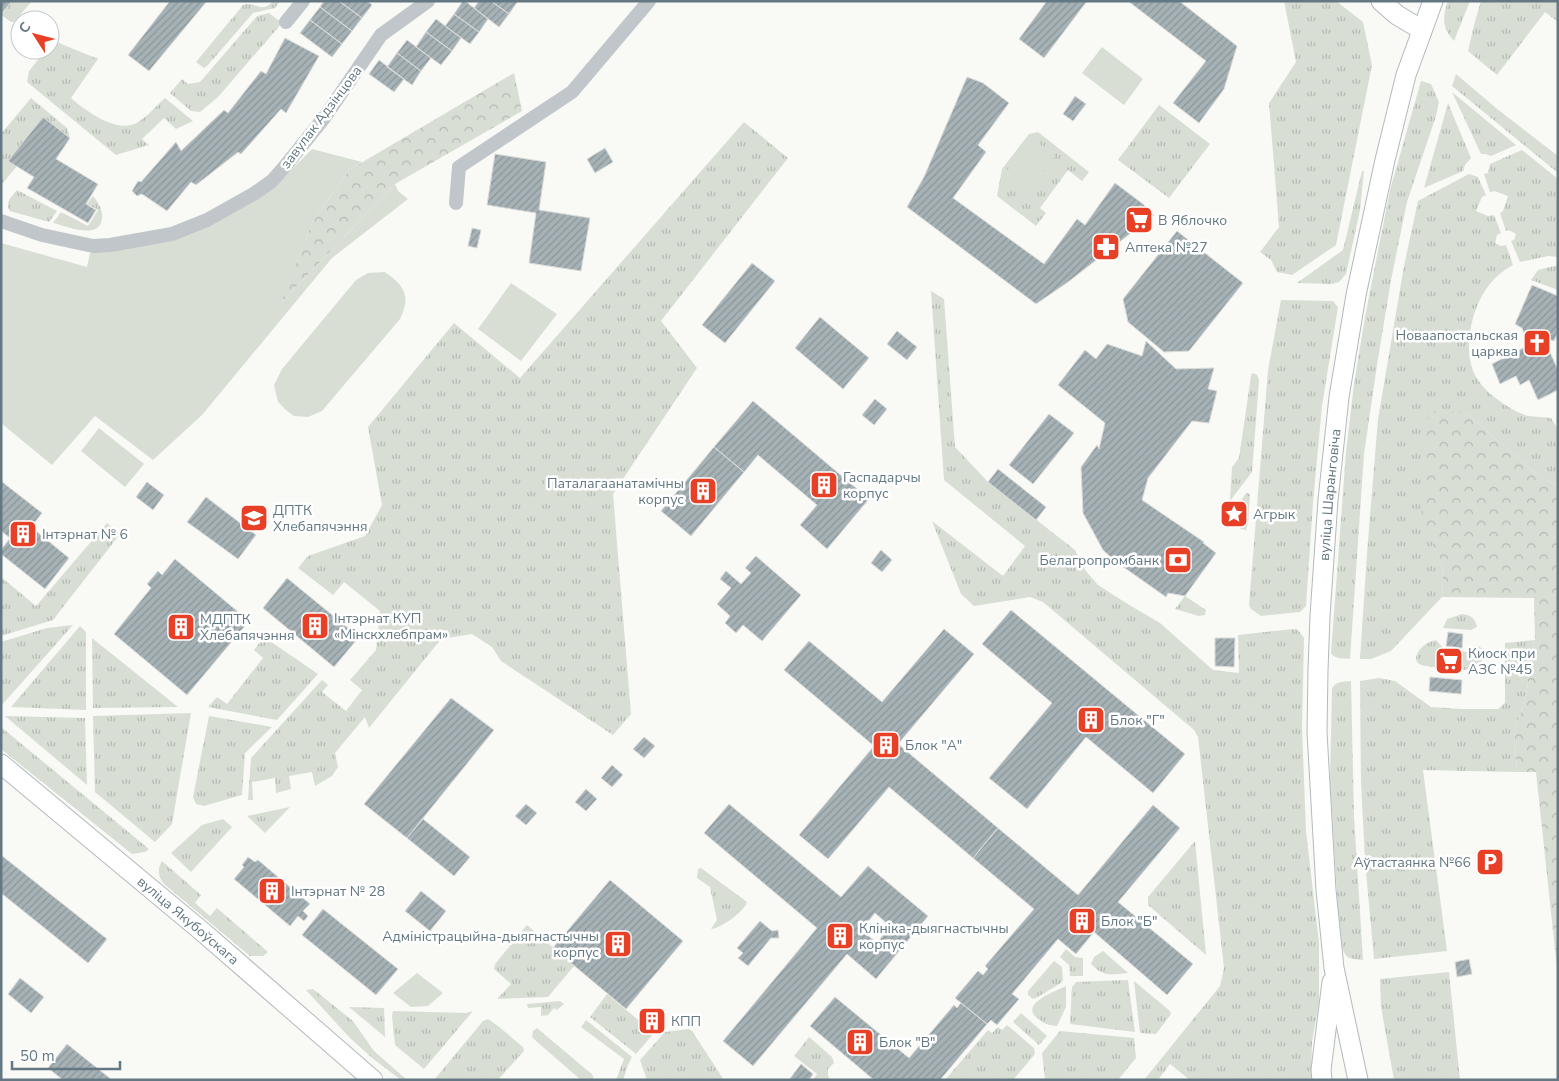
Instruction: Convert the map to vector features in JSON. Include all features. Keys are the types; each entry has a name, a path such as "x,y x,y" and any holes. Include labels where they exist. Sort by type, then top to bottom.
{"main road":[{"path":"1381,1 1397,15 1422,30"},
{"name":"вуліца Шаранговіча","path":"1358,1080 1334,968 1326,890 1318,732 1318,661 1328,500 1339,397 1356,295 1406,76 1433,1"},
{"name":"вуліца Якубоўскага","path":"1,764 204,933 374,1080"},
{"name":"вуліца Шаранговіча","path":"1322,1080 1321,1070 1334,968"}],"street":[{"path":"286,22 302,1"},
{"name":"завулак Адзінцова","path":"1,221 42,235 93,246 123,243 172,234 207,220 256,194 272,180 324,118 381,34 428,1"},
{"path":"456,203 459,167 572,92 649,1"}],"green space":[{"path":"12,1 32,1 24,10 10,10 10,21 1,15"},
{"path":"273,1 280,1 275,8 253,13 208,65 204,68 196,62 243,5 251,4 265,7"},
{"path":"1284,1 1336,1 1363,22 1372,65 1336,245 1292,275 1277,272 1271,260 1260,252 1279,227 1269,103 1296,62"},
{"path":"1448,1 1470,1 1454,41 1447,31 1444,22"},
{"path":"1481,1 1558,1 1558,22 1545,12 1497,75 1468,51"},
{"path":"269,13 282,23 218,97 200,112 191,111 170,93 182,79 188,84 200,82 257,16"},
{"path":"60,43 98,59 71,98 94,115 112,124 130,125 145,117 165,98 193,121 176,129 164,118 142,139 149,145 116,155 27,82 29,71 38,60 60,60"},
{"path":"1102,47 1143,79 1124,105 1082,73"},
{"path":"514,73 522,111 395,184 280,304 312,223 349,170"},
{"path":"1456,74 1558,156 1558,173 1452,86"},
{"path":"1421,81 1431,84 1439,102 1407,202 1391,280 1364,454 1350,659 1340,658 1335,657 1331,653 1346,452 1354,384 1390,190"},
{"path":"1452,92 1516,145 1491,156 1481,154"},
{"path":"31,98 67,128 70,138 43,118 8,161 17,166 1,185 1,134"},
{"path":"1448,103 1471,158 1463,171 1424,188"},
{"path":"1159,105 1210,144 1169,198 1118,160"},
{"path":"744,122 788,158 661,321 697,368 613,494 631,714 613,735 501,661 492,647 472,634 441,639 369,728 365,717 335,753 338,767 332,776 315,786 312,772 289,776 291,789 276,793 275,778 252,782 253,800 248,800 251,758 322,680 328,685 322,692 346,711 362,690 350,680 376,650 380,611 344,582 333,595 298,568 308,556 365,536 382,505 368,427 454,323 520,378"},
{"path":"1038,132 1089,172 1082,181 1068,170 1040,208 1046,213 1036,226 997,196 1002,169 1029,134"},
{"path":"1032,138 1055,156 1027,194 1003,176"},
{"path":"312,149 362,162 349,170 312,223 281,303 395,184 398,191 408,199 332,258 202,415 153,460 95,416 52,465 1,423 1,243 87,267 90,253 169,239 287,174"},
{"path":"1522,150 1558,179 1558,257 1548,256 1520,262 1511,241 1514,240 1516,234 1509,230 1506,231 1500,213 1503,211 1508,196 1494,191 1490,192 1484,174 1488,173 1490,164"},
{"path":"1362,171 1364,171 1360,210 1346,274 1339,282 1332,284 1297,283 1343,250"},
{"path":"1469,174 1478,177 1486,195 1482,197 1476,211 1488,216 1494,215 1501,233 1497,235 1495,243 1501,246 1506,245 1513,265 1498,275 1483,294 1471,326 1470,361 1476,377 1485,389 1496,398 1517,412 1528,416 1551,418 1558,429 1558,485 1541,478 1465,412 1421,518 1443,566 1442,597 1391,651 1371,659 1360,659 1378,419 1404,266 1418,201"},
{"path":"17,190 57,211 49,222 10,211 8,202"},
{"path":"93,196 102,212 100,225 95,229 74,229 53,223 61,212 88,226 98,210 87,204"},
{"path":"1558,265 1558,290 1531,280 1538,270"},
{"path":"385,272 397,282 404,292 405,304 400,319 322,411 308,417 294,416 278,402 274,385 282,369 356,280 368,273"},
{"path":"511,283 557,314 521,361 478,329"},
{"path":"931,291 944,299 955,447 988,482 1075,550 1085,570 1098,585 1160,623 1213,670 1239,673 1238,635 1294,629 1298,630 1304,638 1302,727 1306,831 1319,943 1319,1002 1312,1042 1311,1080 1190,1080 1170,1064 1158,1080 1144,1080 1220,986 1224,968 1198,737 1194,730 1043,602 1030,597 974,606 961,594 932,521 1003,576 1025,546 944,480"},
{"path":"1281,300 1333,301 1338,307 1322,406 1306,606 1300,612 1261,616 1251,609 1249,605 1268,370"},
{"path":"1252,373 1257,376 1259,381 1252,472 1230,501 1232,467 1239,458"},
{"path":"1428,411 1465,412 1541,478 1558,485 1558,978 1536,772 1517,772 1514,730 1527,689 1535,640 1534,598 1442,597 1443,566 1421,519"},
{"path":"99,428 144,464 125,487 81,451"},
{"path":"1246,493 1250,494 1246,530 1241,529 1234,520 1235,510"},
{"path":"107,523 120,534 53,620 1,636 1,577 36,606"},
{"path":"1185,596 1206,610 1205,615 1199,616 1175,609"},
{"path":"1462,614 1472,617 1477,627 1471,630 1443,628 1447,619"},
{"path":"73,625 1,706 1,642 47,628"},
{"path":"80,626 86,632 86,710 11,707"},
{"path":"264,637 318,674 277,720 208,707 217,697 227,704 263,658 254,650"},
{"path":"92,638 178,707 93,708"},
{"path":"1436,640 1444,649 1467,652 1476,645 1485,651 1483,659 1475,667 1463,670 1419,664 1416,656 1420,650 1425,645"},
{"path":"1535,640 1527,689 1514,730 1517,772 1423,770 1447,951 1374,959 1365,861 1361,782 1360,681 1379,678 1395,681 1431,707 1498,709 1505,703 1505,643"},
{"path":"1351,681 1354,816 1363,960 1347,957 1340,942 1330,782 1332,688 1338,683"},
{"path":"191,713 172,824 155,842 95,792 93,716"},
{"path":"5,716 85,718 87,785"},
{"path":"209,716 272,727 245,753 242,795 204,806 196,804 193,797"},
{"path":"1,727 149,849 145,852 132,854 1,749"},
{"path":"290,807 265,833 247,816"},
{"path":"223,819 232,827 191,872 171,853 202,825"},
{"path":"1195,841 1206,955 1148,905 1148,897"},
{"path":"162,861 201,895 195,903 210,916 217,908 268,952 263,956 250,956 164,884 159,873"},
{"path":"701,868 747,902 742,910 726,923 711,929 717,920 710,887 697,878 698,869"},
{"path":"527,925 574,966 548,997 497,999 511,984 494,969 495,964"},
{"path":"1066,949 1075,957 1083,958 1083,976 1070,976 1069,965 1060,957"},
{"path":"1103,951 1128,973 1107,974 1091,964 1094,957"},
{"path":"1054,961 1062,967 1063,980 1033,999 1028,995 1028,991"},
{"path":"1449,972 1460,1080 1394,1080 1381,1007 1380,979"},
{"path":"417,973 443,993 428,1006 411,1007 393,993"},
{"path":"1128,980 1135,1032 1070,1024 1072,987 1076,982"},
{"path":"1134,981 1170,1011 1171,1014 1156,1034 1140,1033"},
{"path":"1066,986 1066,1007 1057,1026 1046,1024 1036,1017 1033,1007 1036,1002"},
{"path":"313,989 353,1021 374,1051 407,1080 401,1080 372,1058 349,1037 306,990"},
{"path":"607,994 654,1033 636,1054 590,1017"},
{"path":"560,1001 564,1004 557,1010 554,1008 548,1015 541,1016 541,1007 528,1008 527,1004"},
{"path":"349,1007 384,1008 385,1037"},
{"path":"393,1011 466,1013 473,1011 424,1069 395,1045"},
{"path":"1021,1013 1047,1036 1039,1045 1013,1022"},
{"path":"488,1019 523,1047 524,1051 498,1080 434,1080 483,1021"},
{"path":"586,1020 632,1057 623,1080 616,1080 624,1059 581,1027"},
{"path":"1007,1025 1034,1048 1035,1054 1013,1080 945,1080 988,1030 992,1033 998,1027 1002,1030"},
{"path":"537,1028 592,1074 594,1080 581,1080 536,1041 532,1037 533,1031"},
{"path":"689,1029 724,1080 647,1080 640,1060 665,1032"},
{"path":"1060,1031 1134,1038 1136,1058 1118,1080 1045,1080 1042,1053"},
{"path":"809,1037 832,1057 834,1063 828,1069 830,1080 813,1080 817,1074 794,1056"}],"building":[{"path":"1,1 12,1 1,14"},
{"path":"170,1 207,1 149,71 128,55"},
{"path":"324,1 339,1 362,18 352,31 320,7"},
{"path":"339,1 367,1 372,5 362,18"},
{"path":"463,1 488,19 479,32 454,14"},
{"path":"479,1 491,1 509,14 499,27 474,8"},
{"path":"491,1 518,1 509,14"},
{"path":"1047,1 1087,1 1044,58 1019,39"},
{"path":"1128,1 1179,1 1237,46 1224,89 1199,123 1173,103 1206,61"},
{"path":"320,7 352,31 342,44 310,20"},
{"path":"454,14 479,32 470,44 445,26"},
{"path":"436,19 461,38 452,51 426,32"},
{"path":"310,20 342,44 332,57 300,33"},
{"path":"426,32 452,51 441,65 416,47"},
{"path":"285,38 319,56 286,113 281,109 241,154 238,152 196,185 191,182 167,211 142,194 137,196 132,191 138,181 141,182 176,142 181,151 224,110 228,113 261,71 266,74"},
{"path":"407,40 431,58 421,71 397,53"},
{"path":"397,53 421,71 412,85 387,67"},
{"path":"379,60 404,79 394,92 369,74"},
{"path":"967,77 983,83 1009,103 978,145 986,152 953,198 1044,264 1077,219 1085,225 1115,183 1143,204 1154,215 1068,282 1036,304 907,207 924,177"},
{"path":"1075,96 1086,104 1073,121 1063,114"},
{"path":"43,117 70,138 56,159 98,184 86,204 96,210 88,223 27,188 34,177 8,161"},
{"path":"605,148 613,162 595,173 587,159"},
{"path":"495,154 546,162 539,210 590,218 581,271 529,263 536,213 487,205"},
{"path":"472,228 481,230 477,248 468,246"},
{"path":"1177,231 1243,283 1189,351 1164,352 1128,322 1123,299"},
{"path":"752,263 775,281 725,343 702,325"},
{"name":"Новаапостальская царква","path":"1532,285 1558,296 1558,332 1554,341 1543,337 1558,370 1558,390 1538,400 1529,380 1520,385 1516,376 1500,384 1492,364 1529,345 1522,328 1515,324"},
{"path":"820,317 869,358 843,389 795,348"},
{"path":"897,331 917,347 907,360 887,344"},
{"path":"1146,341 1176,369 1214,368 1208,389 1217,391 1209,423 1192,421 1148,478 1142,500 1204,542 1216,553 1185,596 1168,593 1166,597 1115,561 1103,550 1083,513 1081,467 1097,445 1099,449 1105,423 1058,385 1085,350 1096,359 1107,344 1142,356"},
{"path":"875,399 887,409 874,425 862,415"},
{"name":"Гаспадарчы корпус","path":"753,401 869,499 827,549 800,525 817,505 758,455 744,472 714,447"},
{"path":"1049,414 1074,433 1033,484 1009,465"},
{"name":"Паталагаанатамічны корпус","path":"714,447 744,472 691,536 661,511"},
{"path":"998,469 1046,507 1036,520 988,482"},
{"name":"Інтэрнат № 6","path":"1,481 42,513 31,527 69,558 45,589 1,554 1,550 10,538 1,531"},
{"path":"147,482 164,495 153,510 136,497"},
{"path":"206,497 256,535 238,559 187,522"},
{"path":"881,550 892,560 882,572 871,563"},
{"path":"756,556 801,595 762,641 743,625 736,633 725,623 730,616 717,604 731,588 720,579 726,571 741,584 751,573 745,568"},
{"name":"МДПТК Хлебапячэння","path":"175,559 249,621 187,695 114,634 151,588 147,584 158,571 162,575"},
{"name":"Інтэрнат КУП «Мінскхлебпрам»","path":"287,578 359,637 334,667 263,608"},
{"name":"Блок \"Г\"","path":"1011,610 1185,754 1153,793 1086,737 1027,809 989,778 1052,703 982,644"},
{"name":"Блок \"А\"","path":"944,629 974,654 898,744 998,828 973,858 889,787 828,859 799,835 874,746 784,670 809,641 882,702"},
{"path":"1448,632 1463,634 1462,648 1446,646"},
{"path":"1215,638 1235,638 1234,667 1215,666"},
{"path":"1440,651 1455,654 1453,665 1438,663"},
{"path":"1430,677 1462,680 1461,694 1429,691"},
{"path":"451,698 494,730 407,838 364,804"},
{"path":"644,737 655,746 644,758 633,749"},
{"path":"612,765 623,775 612,787 601,778"},
{"path":"586,789 597,799 586,811 575,802"},
{"path":"526,804 537,813 526,825 515,816"},
{"name":"Клініка-дыягнастычны корпус","path":"729,804 841,897 868,866 928,916 876,979 847,954 753,1066 723,1041 817,928 704,833","holes":["875,913 890,926 877,943 861,930"]},
{"name":"Блок \"Б\"","path":"1153,805 1180,828 1118,902 1193,964 1167,995 1094,932 1076,954 1058,939 1012,994 1019,999 997,1025 991,1020 987,1024 955,998 978,971 983,975 988,969 985,966 1034,909 973,858 998,828 1078,895"},
{"path":"423,819 470,857 454,876 407,838"},
{"path":"1,855 107,939 88,963 1,893"},
{"name":"Інтэрнат № 28","path":"248,857 255,862 258,860 310,904 303,911 308,916 304,921 298,916 290,926 234,879 244,867 242,865"},
{"name":"Адміністрацыйна-дыягнастычны корпус","path":"610,880 683,941 626,1009 553,948"},
{"path":"421,891 446,911 430,931 405,911"},
{"path":"323,909 398,969 376,995 302,935"},
{"path":"760,921 772,931 778,930 779,938 771,938 748,966 738,958 743,953 737,948"},
{"path":"1469,959 1472,974 1457,977 1455,962"},
{"path":"20,978 44,997 31,1013 8,994"},
{"name":"Блок \"В\"","path":"835,997 909,1058 954,1005 957,1008 961,1003 987,1024 940,1080 874,1080 810,1026"},
{"name":"КПП","path":"652,1012 661,1019 651,1031 643,1024"},
{"path":"67,1044 112,1080 63,1080 48,1068"},
{"path":"801,1064 813,1074 809,1080 789,1080"}],"place":[{"name":"В Яблочко","path":"1139,220"},
{"name":"Аптека №27","path":"1106,247"},
{"name":"Новаапостальская царква","path":"1537,343"},
{"name":"Гаспадарчы корпус","path":"824,485"},
{"name":"Паталагаанатамічны корпус","path":"703,491"},
{"name":"Агрык","path":"1234,514"},
{"name":"ДПТК Хлебапячэння","path":"254,518"},
{"name":"Інтэрнат № 6","path":"23,534"},
{"name":"Белагропромбанк","path":"1178,560"},
{"name":"Інтэрнат КУП «Мінскхлебпрам»","path":"315,626"},
{"name":"МДПТК Хлебапячэння","path":"181,627"},
{"name":"Киоск при АЗС №45","path":"1449,661"},
{"name":"Блок \"Г\"","path":"1091,720"},
{"name":"Блок \"А\"","path":"886,745"},
{"name":"Аўтастаянка №66","path":"1490,862"},
{"name":"Інтэрнат № 28","path":"272,891"},
{"name":"Блок \"Б\"","path":"1082,921"},
{"name":"Клініка-дыягнастычны корпус","path":"840,936"},
{"name":"Адміністрацыйна-дыягнастычны корпус","path":"618,944"},
{"name":"КПП","path":"652,1021"},
{"name":"Блок \"В\"","path":"860,1042"}]}
